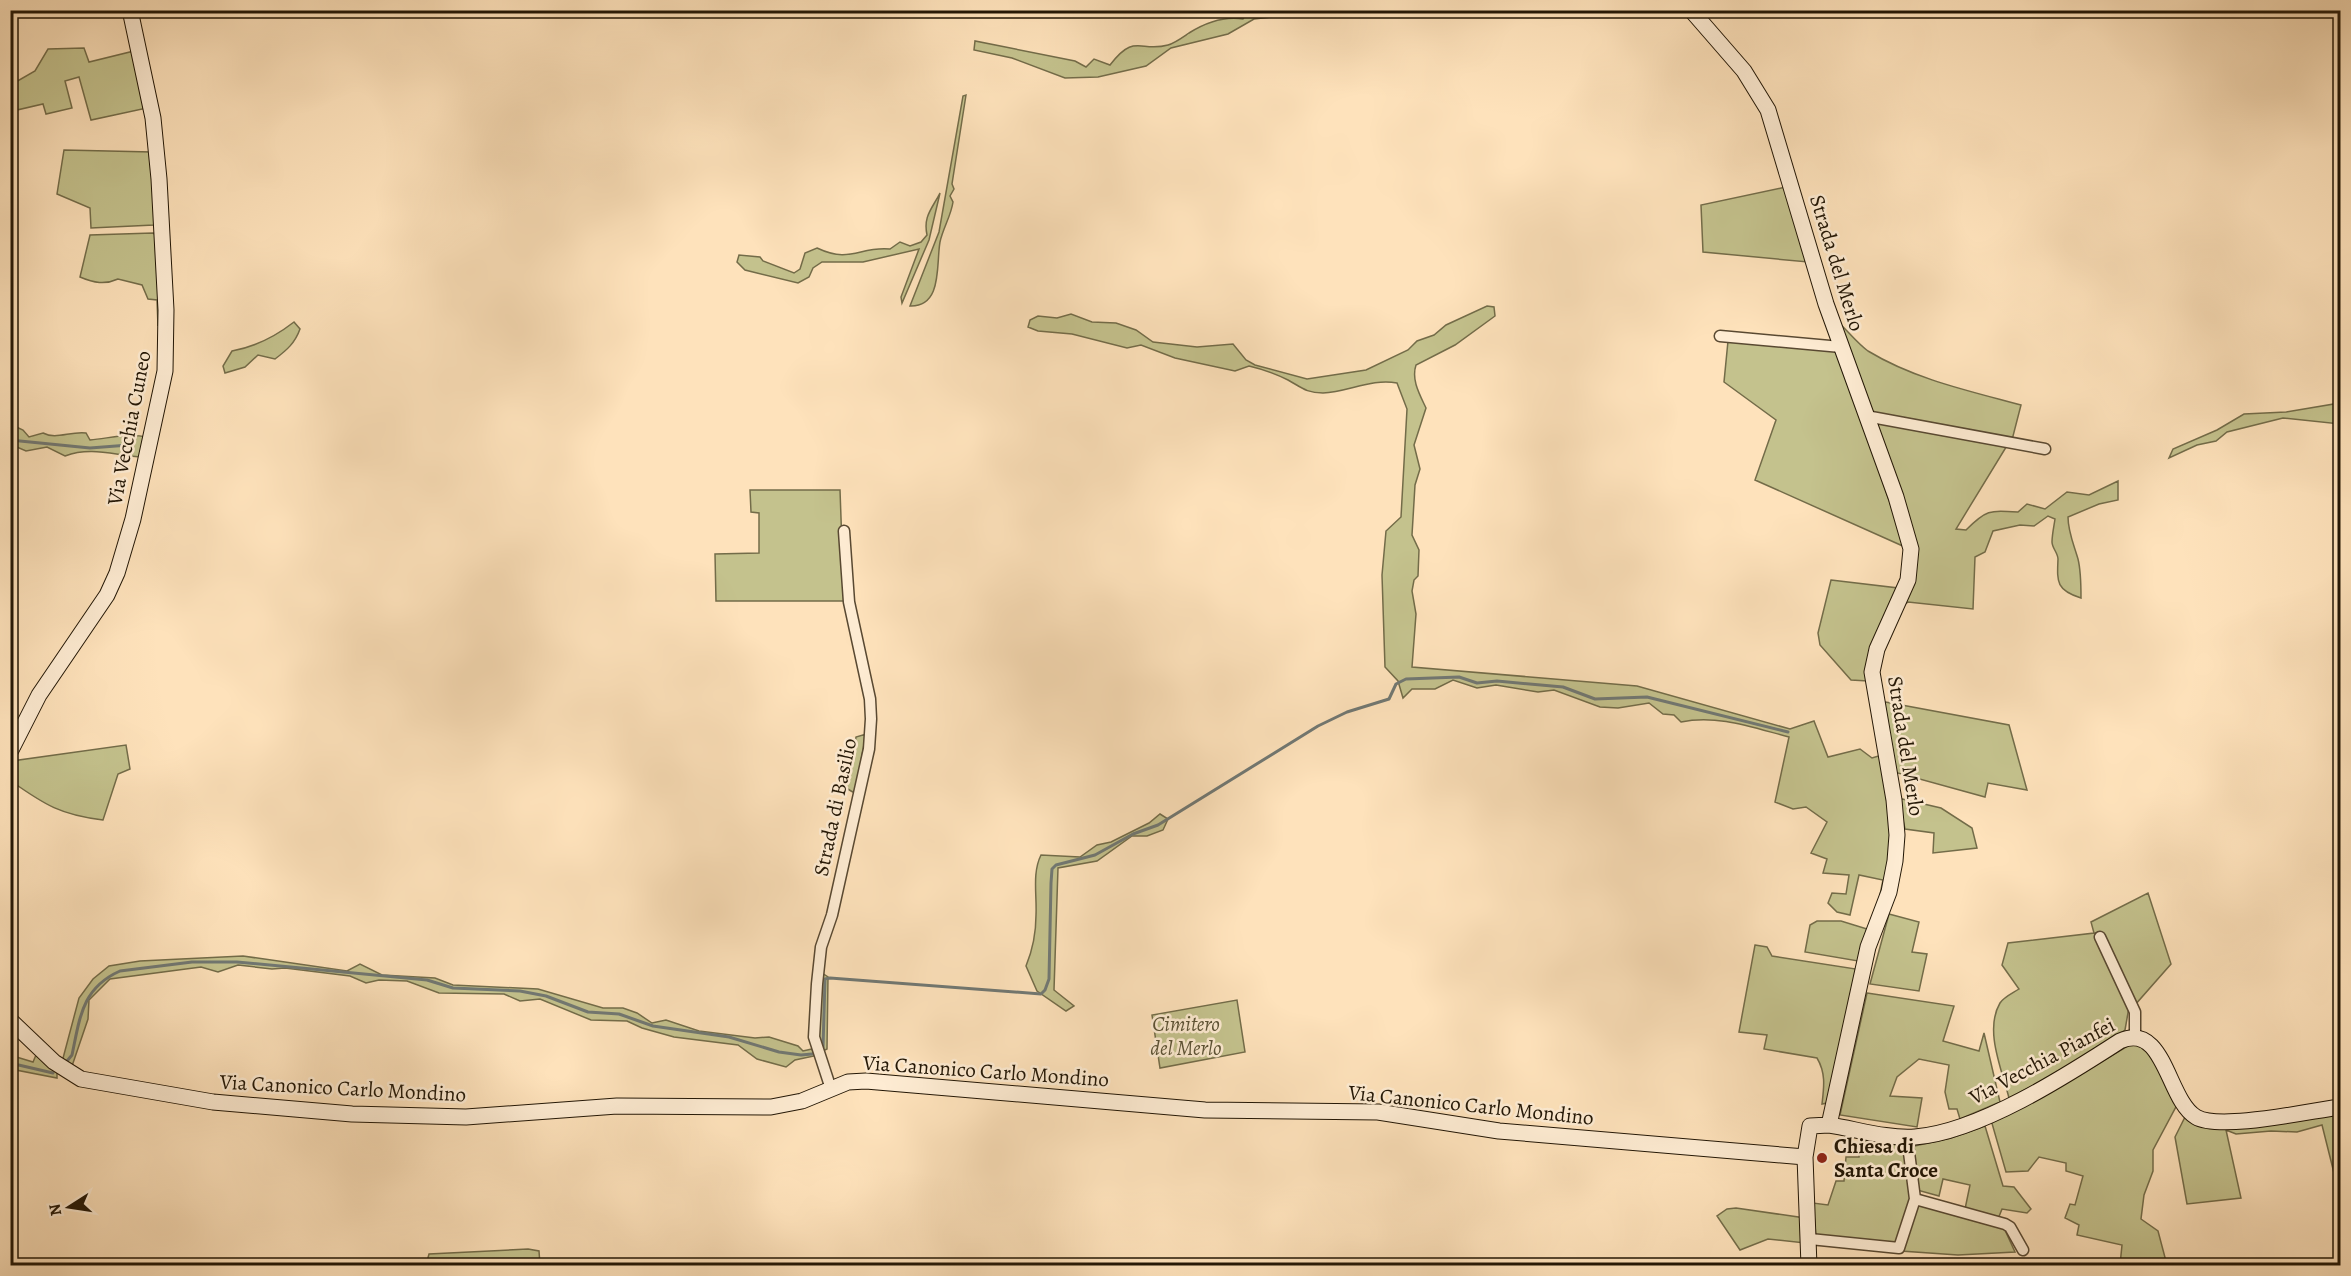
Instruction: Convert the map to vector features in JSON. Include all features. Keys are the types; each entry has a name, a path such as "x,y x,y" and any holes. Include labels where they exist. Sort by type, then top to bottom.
{"street":[{"name":"Via Vecchia Cuneo","path":"10,752 39,695 107,595 117,573 133,519 165,371 166,310 158,169 153,118 130,10"},
{"name":"Strada del Merlo","path":"1691,10 1744,71 1768,110 1841,347 1896,498 1912,560 1908,580 1877,649 1872,672 1894,800 1897,848 1889,892 1864,966 1829,1125"},
{"path":"1720,336 1841,347"},
{"path":"1866,416 2045,449"},
{"name":"Strada di Basilio","path":"831,1089 814,1037 821,947 832,915 869,749 871,719 870,699 849,602 844,531"},
{"path":"2100,937 2135,1012 2135,1037"},
{"name":"Via Canonico Carlo Mondino","path":"10,1020 54,1062 81,1079 213,1102 325,1112 466,1117 617,1106 758,1108 802,1101 848,1082 866,1081 1205,1110 1378,1112 1499,1131 1805,1156"},
{"name":"Via Vecchia Pianfei","path":"1829,1125 1907,1137 1948,1130 1985,1116 2048,1086 2120,1041 2135,1037 2145,1040 2153,1048 2184,1106 2193,1115 2205,1121 2233,1122 2340,1107"},
{"path":"1809,1266 1810,1239 1805,1156 1810,1126 1829,1125"},
{"path":"1810,1239 1899,1248 1915,1199 1907,1137"},
{"path":"1915,1199 2005,1224 2010,1227 2023,1250"}],"green space":[{"path":"1248,11 1284,11 1280,16 1254,19 1228,34 1171,48 1146,66 1098,77 1065,78 1012,58 974,50 975,41 1075,61 1086,67 1094,59 1110,65 1132,46 1168,45 1208,23 1222,19 1243,19"},
{"path":"84,48 89,62 134,51 147,108 91,120 79,77 65,81 72,108 46,114 43,104 13,111 11,116 14,83 35,71 48,49"},
{"path":"966,95 952,184 954,189 950,196 953,202 940,242 936,283 928,300 910,306 939,232 963,96"},
{"path":"64,150 152,152 158,220 154,225 91,228 90,208 57,194"},
{"path":"1786,187 1808,262 1703,252 1701,205"},
{"path":"940,193 929,240 902,303 901,297 919,249 863,262 822,262 813,268 809,277 798,283 745,270 737,262 739,255 760,257 763,261 794,273 800,269 805,253 817,248 829,253 847,255 890,249 900,242 910,246 921,242 927,235 927,218"},
{"path":"153,233 160,237 158,326 157,300 148,299 142,285 118,279 99,282 80,277 90,235"},
{"path":"1487,306 1494,307 1495,316 1455,345 1416,365 1417,387 1426,408 1414,445 1420,469 1415,485 1412,535 1419,550 1418,576 1414,580 1412,591 1416,614 1412,667 1637,686 1790,729 1814,721 1828,757 1860,749 1872,758 1882,755 1890,810 1891,846 1885,882 1879,900 1883,880 1859,875 1850,915 1837,912 1828,903 1832,893 1846,894 1849,875 1823,873 1827,859 1811,853 1827,822 1806,807 1793,809 1775,802 1789,737 1722,721 1681,722 1674,715 1663,714 1649,703 1618,708 1600,707 1554,690 1538,692 1496,685 1477,688 1453,680 1435,689 1412,689 1403,698 1398,681 1385,667 1382,575 1386,531 1401,517 1407,409 1397,383 1378,382 1317,393 1249,366 1235,371 1175,358 1141,345 1127,348 1072,334 1038,331 1028,327 1030,320 1038,316 1057,318 1071,314 1092,322 1116,323 1136,330 1153,342 1197,347 1233,344 1246,360 1255,365 1307,379 1366,370 1408,350 1417,341 1434,335 1446,325"},
{"path":"294,322 300,329 296,338 275,359 258,355 245,367 225,373 223,366 232,351 264,340"},
{"path":"1838,322 1868,351 1886,361 1923,377 2021,405 2012,440 1870,413"},
{"path":"1728,341 1838,351 1905,547 1755,480 1776,420 1724,382"},
{"path":"2340,403 2340,424 2283,418 2227,432 2216,441 2197,445 2169,458 2173,449 2217,430 2244,414 2286,412"},
{"path":"1872,420 2008,444 1956,529 1966,530 1978,518 1989,513 2018,512 2027,504 2045,509 2067,492 2089,495 2118,481 2118,500 2099,504 2068,517 2079,564 2081,598 2067,592 2060,584 2058,557 2052,542 2055,519 2048,516 2034,526 2020,525 1993,531 1985,552 1975,557 1973,609 1908,602 1900,607 1915,572 1916,548"},
{"path":"10,424 23,430 29,437 43,433 53,436 86,433 90,440 126,436 147,437 143,457 94,452 65,456 47,447 26,451 17,447 11,449"},
{"path":"750,490 840,490 844,601 716,601 715,554 759,553 759,513 751,512"},
{"path":"1831,580 1898,588 1868,681 1851,680 1820,645 1818,633"},
{"path":"1880,701 2009,725 2027,790 1988,783 1985,797 1894,772"},
{"path":"866,734 855,793 844,785 842,771 851,768 856,737"},
{"path":"126,745 130,769 118,774 103,820 54,808 11,781 12,761"},
{"path":"1898,798 1941,808 1972,828 1977,848 1933,853 1934,833 1905,829"},
{"path":"1160,814 1168,819 1163,830 1147,836 1132,836 1097,861 1058,868 1054,990 1074,1006 1066,1011 1037,991 1026,966 1035,935 1036,877 1041,855 1080,857 1097,845 1111,842 1149,823"},
{"path":"2148,893 2171,964 2134,1006 2102,933 2095,933 2129,1007 2125,1030 2081,1060 2009,1098 1994,1038 1994,1025 2000,1003 2019,989 2002,965 2008,943 2094,933 2091,922"},
{"path":"1889,914 1919,922 1912,952 1927,954 1919,991 1870,984"},
{"path":"1817,921 1841,921 1867,929 1858,961 1805,952 1810,925"},
{"path":"1755,945 1767,947 1772,956 1856,969 1827,1103 1822,1104 1823,1075 1817,1058 1764,1049 1767,1035 1739,1032"},
{"path":"243,956 347,971 360,964 382,975 435,978 453,985 538,989 603,1008 623,1008 637,1013 652,1023 666,1020 699,1031 755,1038 769,1037 798,1046 803,1051 812,1049 814,1056 795,1060 786,1067 757,1059 738,1045 674,1037 627,1021 591,1020 540,999 520,1001 504,994 439,993 407,981 379,980 366,983 350,976 238,965 218,972 201,967 110,979 89,1000 88,1019 71,1069 62,1062 79,998 93,979 109,966 140,961"},
{"path":"822,973 828,977 827,1049 821,1052 819,1041"},
{"path":"1867,993 1954,1006 1943,1041 1979,1051 1984,1033 2000,1102 1960,1119 1957,1109 1949,1109 1945,1092 1949,1065 1919,1059 1897,1077 1890,1096 1922,1098 1917,1127 1840,1115"},
{"name":"Cimitero del Merlo","path":"1237,1000 1245,1052 1160,1068 1152,1015"},
{"path":"2131,1044 2138,1045 2152,1058 2178,1103 2153,1150 2153,1171 2144,1195 2141,1219 2158,1231 2167,1265 2120,1265 2122,1245 2077,1235 2079,1225 2065,1218 2070,1204 2075,1205 2083,1176 2066,1171 2066,1163 2039,1157 2028,1171 2006,1172 1991,1120 2044,1096"},
{"path":"27,1046 57,1072 57,1078 11,1069 10,1055 33,1062 36,1055"},
{"path":"2340,1114 2340,1197 2322,1125 2297,1132 2271,1131 2236,1134 2226,1130 2241,1198 2187,1204 2175,1137 2186,1115 2210,1128 2226,1129"},
{"path":"1985,1126 2003,1186 2014,1187 2031,1209 2027,1213 2002,1209 1998,1219 1965,1209 1970,1185 1943,1179 1939,1196 1917,1190 1910,1147 1951,1138"},
{"path":"1860,1140 1904,1146 1911,1199 1898,1245 1816,1237 1813,1203 1828,1205 1836,1181 1844,1181 1846,1157 1859,1157"},
{"path":"1917,1203 2004,1228 2015,1252 1958,1255 1901,1251"},
{"path":"1736,1208 1805,1218 1805,1243 1768,1239 1740,1250 1717,1216 1727,1209"},
{"path":"528,1249 539,1251 540,1265 426,1265 429,1254"}],"waterway":[{"path":"10,440 90,448 129,445"},
{"path":"823,1048 825,979 1041,994 1049,979 1051,883 1052,869 1056,865 1095,855 1133,834 1158,825 1318,726 1347,712 1389,699 1396,684 1406,679 1459,677 1477,683 1497,681 1563,687 1595,699 1647,697 1788,732"},
{"path":"67,1061 72,1055 85,1005 90,995 107,978 120,971 192,962 237,962 427,980 453,988 520,991 546,996 588,1012 619,1014 653,1026 729,1037 779,1052 812,1054"},
{"path":"10,1063 53,1073"}],"place":[{"name":"Chiesa di Santa Croce","path":"1822,1158"}]}
